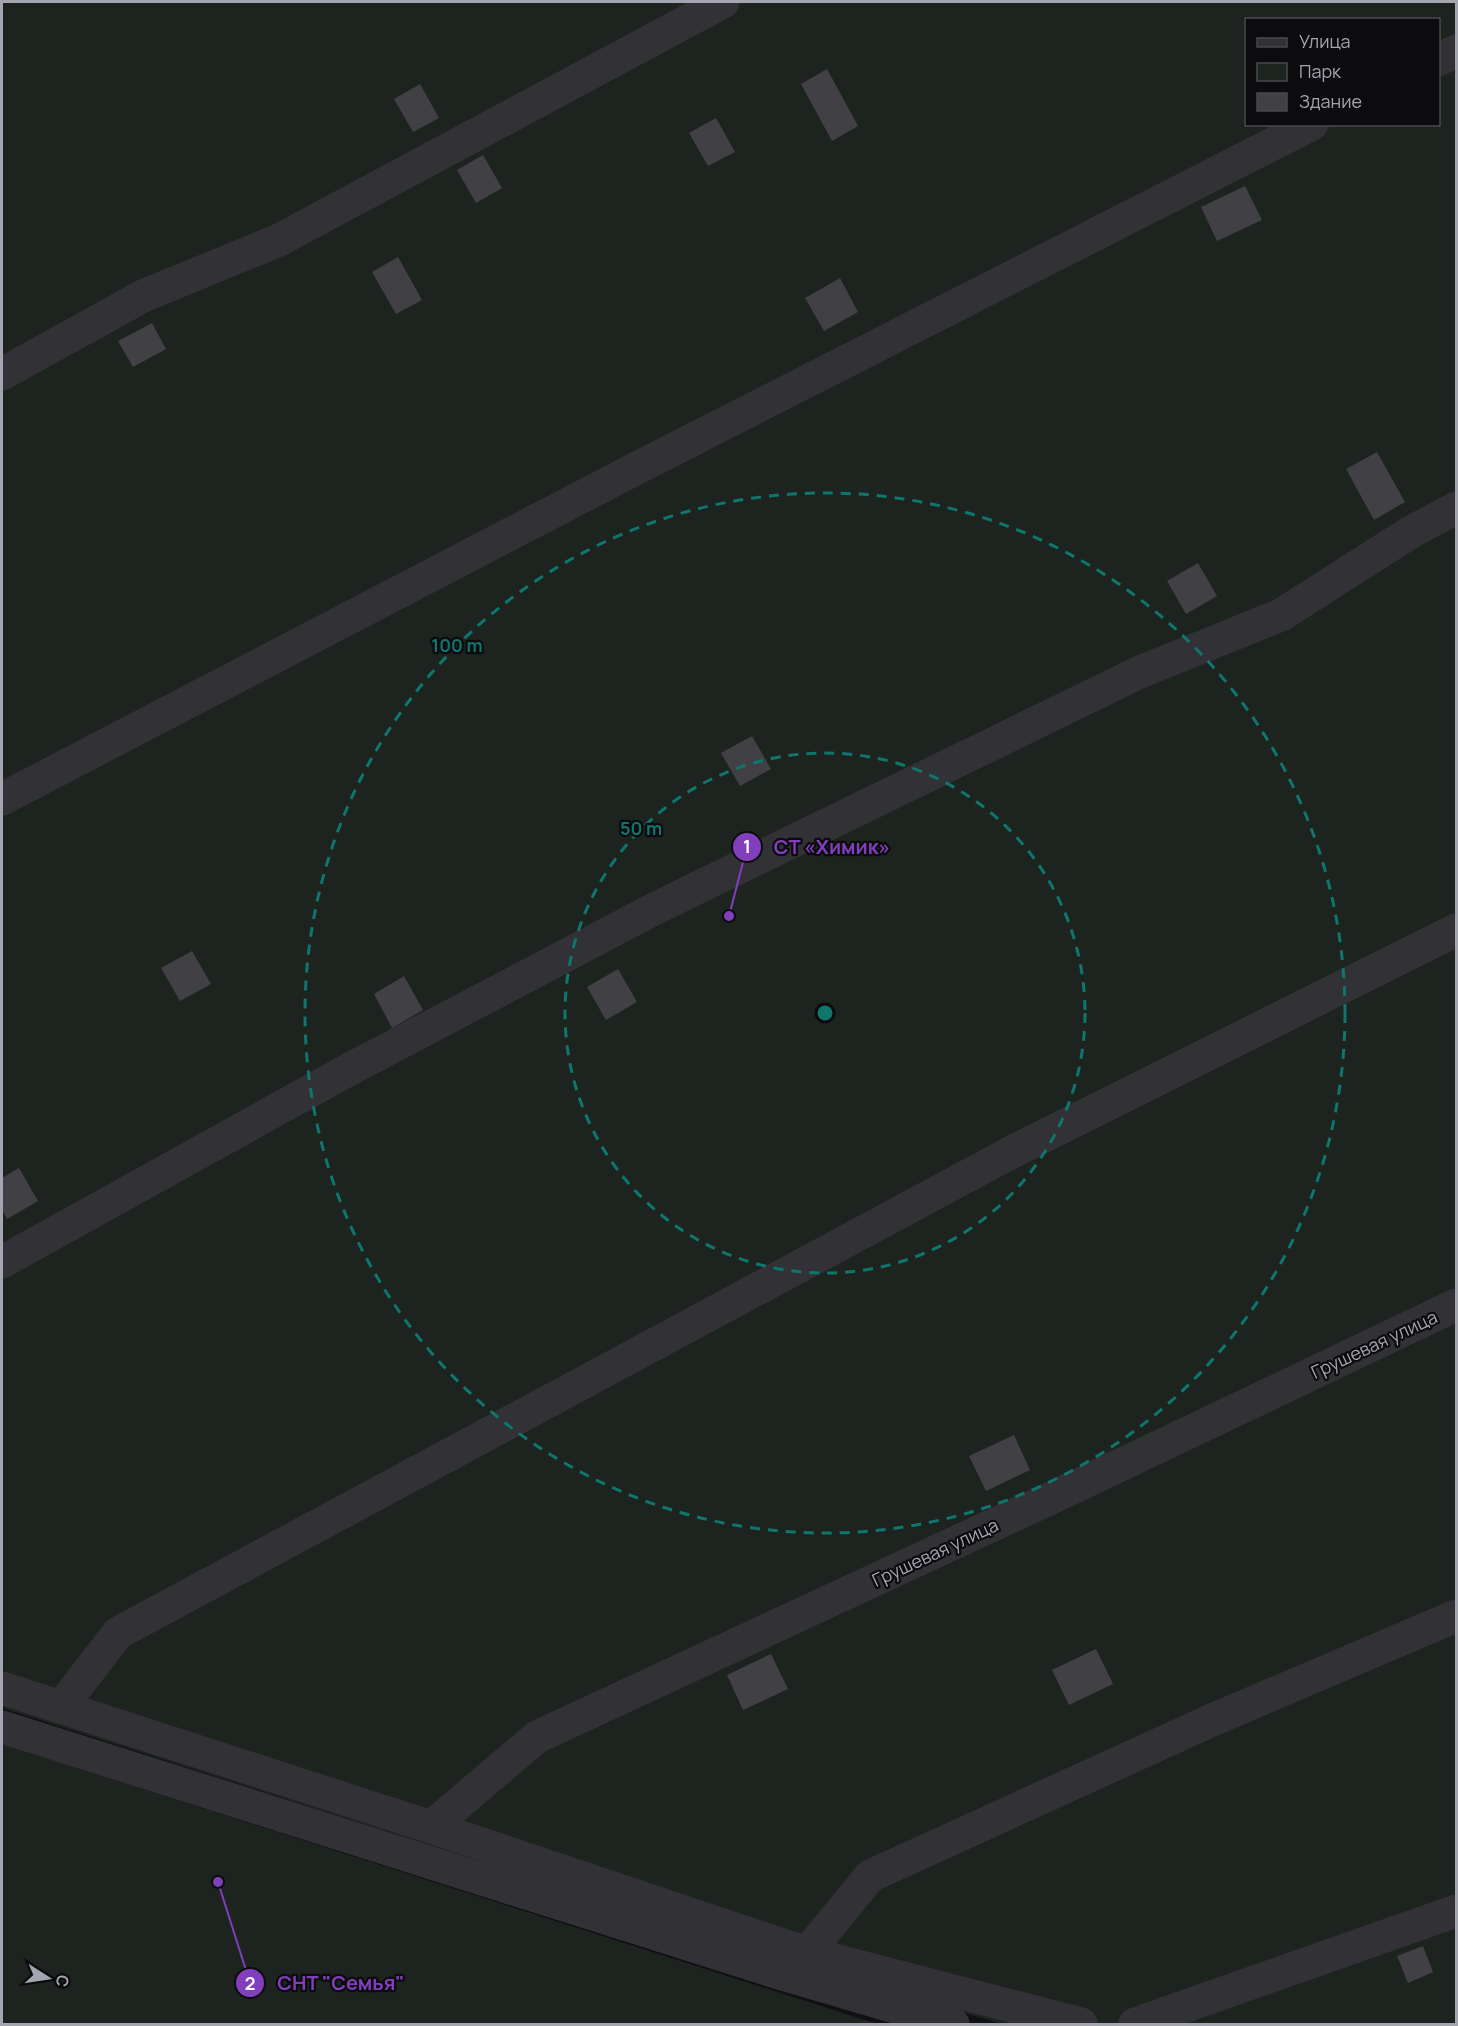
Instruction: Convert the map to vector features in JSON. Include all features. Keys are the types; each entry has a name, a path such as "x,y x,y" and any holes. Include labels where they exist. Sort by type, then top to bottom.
{"street":[{"path":"2,374 143,296 279,240 723,2"},
{"path":"1440,59 1456,51"},
{"path":"2,799 637,468 1308,126"},
{"path":"2,1262 361,1064 656,908 1140,672 1281,615 1411,532 1456,508"},
{"path":"61,1707 118,1633 1010,1153 1456,930"},
{"name":"Грушевая улица","path":"431,1827 537,1737 1048,1499 1456,1305"},
{"path":"807,1953 870,1876 1210,1721 1456,1616"},
{"path":"2,1688 431,1827 807,1953 1081,2025"},
{"path":"2,1727 768,1970 952,2025"},
{"path":"1135,2025 1456,1911"}],"green space":[{"path":"2,2 1456,2 1456,2024 1002,2024 807,1967 2,1708"},
{"path":"2,1744 868,2021 880,2024 2,2024"}],"building":[{"path":"827,69 858,126 832,141 801,84"},
{"path":"420,84 439,118 413,132 394,99"},
{"path":"716,118 735,152 708,166 689,133"},
{"path":"483,155 502,188 476,203 457,170"},
{"path":"1245,186 1262,220 1217,241 1201,207"},
{"path":"398,257 422,300 396,314 372,272"},
{"path":"840,278 858,312 824,331 805,298"},
{"path":"152,323 166,349 133,367 118,341"},
{"path":"1377,452 1405,502 1374,520 1346,469"},
{"path":"1198,563 1217,596 1186,614 1167,581"},
{"path":"752,736 771,769 740,786 721,753"},
{"path":"192,951 211,984 180,1001 161,968"},
{"path":"618,969 637,1002 606,1020 587,987"},
{"path":"404,976 423,1010 392,1028 374,994"},
{"path":"19,1168 38,1201 7,1219 2,1210 2,1178"},
{"path":"1014,1435 1030,1470 986,1491 969,1456"},
{"path":"1096,1649 1113,1684 1069,1705 1052,1670"},
{"path":"771,1654 788,1689 743,1710 727,1675"},
{"path":"1423,1946 1433,1972 1408,1983 1397,1956"}],"place":[{"name":"СТ «Химик»","path":"729,916"},
{"name":"СНТ \"Семья\"","path":"218,1882"}]}
